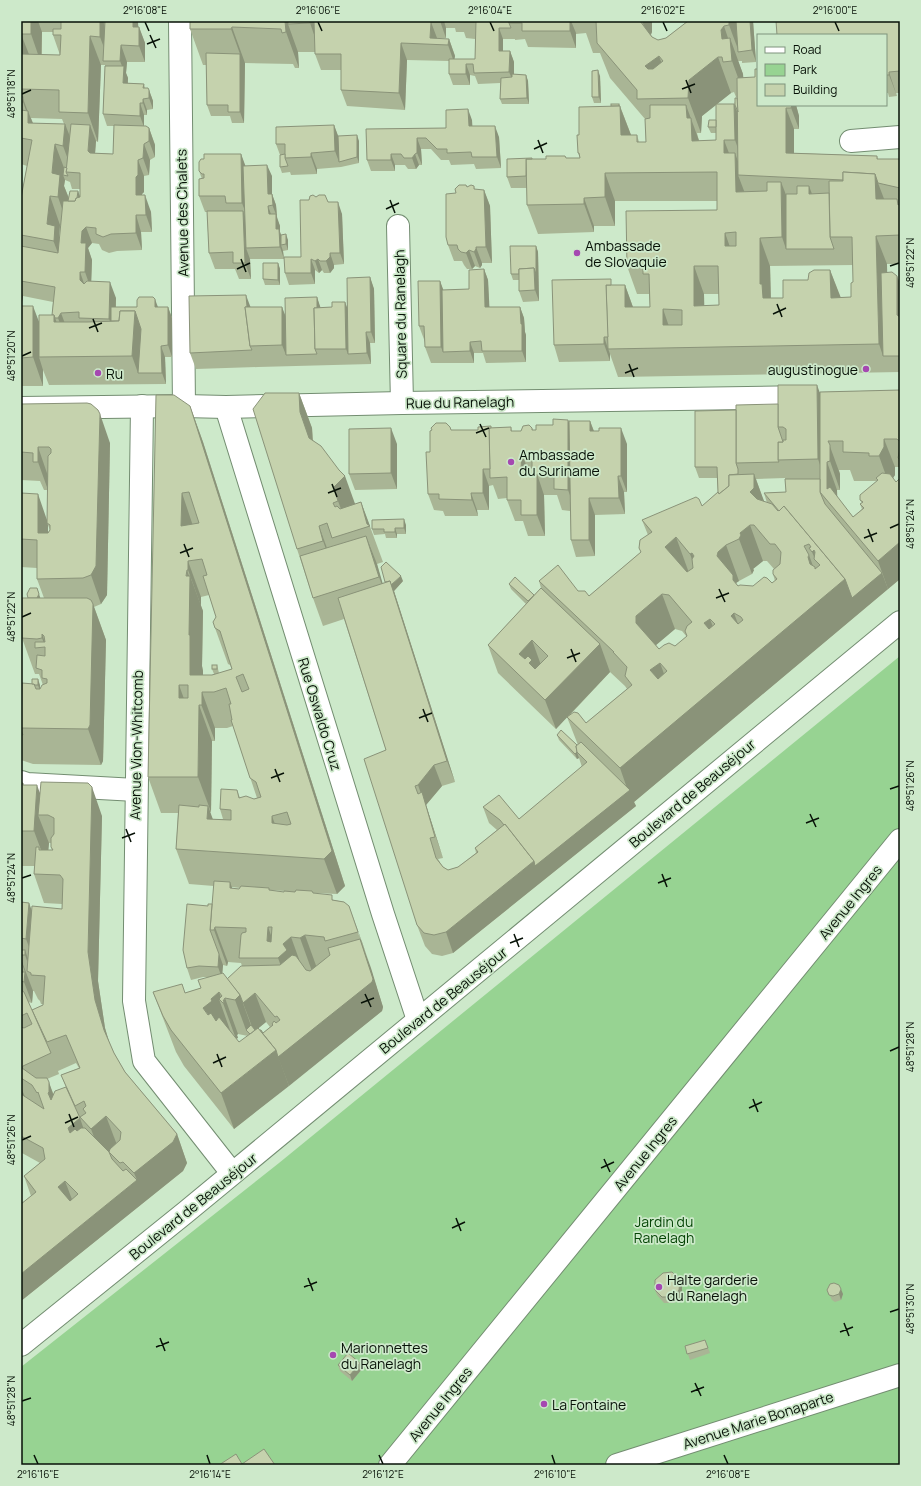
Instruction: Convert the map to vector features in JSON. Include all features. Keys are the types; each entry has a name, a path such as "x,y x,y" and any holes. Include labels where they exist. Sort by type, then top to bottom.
{"street":[{"name":"Avenue des Chalets","path":"180,21 184,406"},
{"path":"851,141 900,137"},
{"name":"Square du Ranelagh","path":"398,226 402,403"},
{"name":"Rue du Ranelagh","path":"21,408 142,406 226,407 831,397"},
{"name":"Avenue Vion-Whitcomb","path":"142,406 134,1001 144,1061 232,1173"},
{"name":"Rue Oswaldo Cruz","path":"226,407 380,906 418,1020"},
{"name":"Boulevard de Beauséjour","path":"21,1345 186,1212 900,622"},
{"path":"21,782 27,784 136,790"},
{"name":"Avenue Ingres","path":"390,1465 900,840"},
{"name":"Avenue Marie Bonaparte","path":"617,1465 900,1375"}],"green space":[{"name":"Jardin du Ranelagh","path":"900,656 900,1465 21,1465 21,1367 279,1163"}],"building":[{"path":"21,21 31,21 31,34 21,34"},
{"path":"61,21 100,21 100,37 90,36 88,113 59,112 59,90 21,89 21,54 60,55 61,35 53,35 53,29 61,29"},
{"path":"105,21 133,21 133,27 139,27 139,46 121,45 120,61 103,61"},
{"path":"190,21 285,21 286,32 282,33 281,29 232,27 231,29 190,29"},
{"path":"288,21 310,21 310,23 288,24"},
{"path":"314,21 440,21 431,22 430,38 449,39 448,45 401,43 399,93 341,90 341,54 315,54"},
{"path":"474,21 474,22 460,22"},
{"path":"476,21 509,21 511,28 499,28 499,51 510,51 509,72 474,73 473,64 466,64 466,74 449,74 449,59 475,59"},
{"path":"509,21 570,21 570,31 522,31 522,23 509,23"},
{"path":"596,21 640,21 652,37 658,40 666,38 688,21 729,21 729,25 724,26 721,30 722,39 730,38 732,61 723,62 722,57 718,57 689,80 688,98 637,99 637,90 597,43","holes":["659,56 663,61 653,69 648,69 645,66"]},
{"path":"736,21 750,21 752,50 738,52"},
{"path":"776,21 900,21 900,71 889,72 889,75 887,75 887,34 777,34"},
{"path":"206,53 240,54 240,112 228,112 228,105 207,105"},
{"path":"105,66 124,66 123,83 144,84 143,88 148,88 149,98 143,99 143,103 140,103 140,116 103,114"},
{"path":"755,69 757,69 757,106 792,106 791,108 786,108 786,153 877,156 877,159 900,159 900,188 878,183 875,174 843,172 843,180 738,175 737,78 755,77"},
{"path":"598,70 599,97 592,97 592,71"},
{"path":"512,74 526,75 527,98 500,99 501,78 512,77"},
{"path":"735,98 737,98 738,112 735,105"},
{"path":"611,104 619,104 619,106 611,106"},
{"path":"716,104 734,104 735,140 724,140 724,153 735,153 736,192 767,191 767,182 781,182 782,237 760,238 760,284 762,284 763,298 783,298 783,280 808,280 809,273 814,270 830,270 831,298 851,297 851,283 853,282 852,237 830,237 829,181 843,181 843,172 875,174 876,199 897,199 898,205 900,204 900,235 876,236 879,344 608,349 606,285 625,285 625,307 650,307 649,274 643,274 643,266 627,266 626,211 717,210 717,172 605,173 605,197 584,198 584,204 527,205 526,159 546,159 546,156 580,158 578,153 577,135 579,135 579,107 620,106 621,135 637,135 637,142 646,142 645,119 650,118 650,105 686,105 687,118 691,118 692,141 716,140","holes":["736,232 736,246 725,246 725,233","694,266 718,266 719,305 694,306","663,309 682,310 682,325 663,325"]},
{"path":"468,109 469,126 495,126 497,157 472,157 471,152 447,153 447,149 437,149 426,138 417,138 417,153 412,158 404,158 401,154 391,154 391,160 367,160 366,129 446,128 446,110"},
{"path":"21,110 28,111 28,123 65,124 63,146 55,144 52,173 60,175 58,197 50,196 47,224 55,226 54,241 21,235 21,198 32,140 21,138"},
{"path":"709,120 716,120 716,127 708,127"},
{"path":"71,124 90,125 88,151 90,153 113,154 114,125 146,126 149,128 149,141 144,144 143,158 138,160 138,175 136,177 136,195 145,195 146,215 136,215 136,233 111,234 103,237 96,234 96,228 86,227 82,231 81,243 86,243 85,272 80,272 80,280 84,284 87,281 110,282 109,319 79,318 79,312 61,313 58,318 55,318 54,315 52,315 55,287 21,281 21,246 58,253 63,201 75,201 76,198 80,197 80,173 66,172"},
{"path":"334,125 335,151 311,153 311,157 285,158 285,144 276,144 276,127"},
{"path":"357,135 357,157 339,162 338,136"},
{"path":"204,154 241,154 242,203 226,203 225,196 199,196 199,179 204,178 204,174 199,171 199,162 201,159 204,159"},
{"path":"285,154 288,166 280,167 280,155"},
{"path":"532,158 526,159 526,176 507,177 507,159"},
{"path":"267,165 268,194 272,194 273,205 268,206 269,214 276,214 276,229 279,229 280,247 246,248 243,166"},
{"path":"64,167 67,168 66,172 68,176 63,175"},
{"path":"459,185 466,185 467,187 471,185 474,186 474,189 484,190 486,247 476,247 474,252 469,250 466,253 461,252 457,245 448,245 446,237 446,194 456,193 455,189"},
{"path":"797,186 809,186 809,194 829,193 830,237 834,249 786,249 786,194 797,194"},
{"path":"70,191 78,191 75,201 68,201"},
{"path":"313,195 316,197 319,195 325,195 328,202 338,202 340,253 330,253 330,257 326,261 320,261 318,259 315,261 311,259 311,273 285,273 284,257 301,257 300,200 309,200 310,196"},
{"path":"207,211 243,211 245,263 233,263 233,252 209,253"},
{"path":"286,234 286,244 281,245 281,235"},
{"path":"510,246 536,246 536,274 534,268 519,269 519,274 511,274"},
{"path":"263,263 278,263 278,280 263,279"},
{"path":"534,268 535,290 519,291 519,269"},
{"path":"484,269 485,307 520,307 522,324 522,351 482,351 481,341 470,342 470,351 443,352 442,290 469,289 469,270"},
{"path":"892,272 897,276 897,315 900,317 900,356 883,356 881,273"},
{"path":"370,277 371,332 366,332 367,353 348,354 347,278"},
{"path":"611,279 611,285 606,285 608,337 604,337 604,344 554,345 552,280"},
{"path":"418,281 440,281 441,347 425,347 424,326 419,326"},
{"path":"246,295 247,307 245,307 250,346 252,350 190,353 189,296"},
{"path":"139,297 153,297 155,299 155,307 168,307 168,345 161,346 162,373 138,373 141,329 135,311 120,311 119,321 111,321 111,307 137,307 137,300"},
{"path":"317,297 317,308 314,308 315,349 317,354 286,355 285,298"},
{"path":"332,302 345,302 346,349 315,349 314,308 332,307"},
{"path":"21,306 33,306 33,357 21,358"},
{"path":"245,307 282,307 282,345 250,346"},
{"path":"120,311 135,311 132,356 39,357 39,315 54,315 54,322 119,321"},
{"path":"778,385 817,385 818,459 778,460 778,442 783,442 783,440 786,440 786,429 783,427 778,427"},
{"path":"900,390 900,442 897,439 884,439 884,447 879,456 869,456 869,453 843,452 843,441 828,441 830,445 830,461 827,462 827,489 830,487 853,517 864,508 860,504 863,502 860,500 860,495 878,480 876,478 882,473 890,474 896,482 900,478 900,542 878,561 820,492 820,392"},
{"path":"265,393 299,393 300,412 309,438 321,446 345,476 334,487 338,501 333,503 335,507 337,506 340,509 361,502 367,524 370,526 332,538 327,523 319,526 323,541 297,549 253,409"},
{"path":"156,395 174,395 190,406 332,851 324,859 176,849 179,805 199,807 199,805 208,806 207,819 231,820 231,810 220,809 221,789 237,790 239,798 246,796 254,799 261,797 256,782 250,778 231,720 229,704 231,704 226,688 214,692 202,692 202,705 199,705 198,777 148,777","holes":["189,492 199,523 181,526 182,493","202,559 207,575 203,576 216,617 213,622 215,628 220,631 232,669 212,675 190,675 190,576 186,576 188,561","243,674 249,689 242,692 236,677","179,685 188,685 188,698 179,698","287,812 291,824 287,825 272,823 272,816"]},
{"path":"21,404 91,404 100,414 96,566 91,575 83,578 37,579 37,540 21,539 21,493 38,494 38,533 48,533 50,530 50,525 47,523 48,456 51,453 51,449 49,447 38,447 38,462 33,462 33,453 21,452"},
{"path":"778,404 778,427 783,442 778,442 779,462 736,463 736,405"},
{"path":"736,410 736,463 738,474 729,475 729,486 719,494 717,467 695,467 695,411"},
{"path":"553,419 568,420 568,490 554,489 554,474 537,474 537,515 521,515 521,500 507,500 507,477 490,478 489,428 511,427 511,431 521,431 523,426 529,425 532,430 536,430 536,425 553,425","holes":["522,453 532,453 532,468 521,468"]},
{"path":"569,421 590,421 590,431 599,431 599,428 621,428 621,476 618,476 619,498 589,498 589,540 571,540"},
{"path":"436,423 446,423 451,430 478,430 478,427 491,426 491,428 489,428 490,469 483,469 483,493 471,493 472,500 439,499 439,494 428,494 426,452 430,452 430,431"},
{"path":"391,428 391,473 349,474 349,429"},
{"path":"900,448 900,460 898,458"},
{"path":"754,474 754,488 750,492 757,499 772,504 778,511 784,506 845,579 620,768 567,717 574,712 578,713 586,723 632,685 625,676 627,667 614,652 539,581 558,565 578,591 585,591 589,596 641,552 639,548 640,540 652,532 642,520 696,497 699,499 702,506 718,492 719,494 729,486 729,475","holes":["750,525 754,525 770,544 775,544 781,552 780,564 773,570 773,574 777,579 772,583 764,577 753,586 738,586 733,580 733,575 717,556 718,552 726,545 739,539 741,535 740,533","676,537 690,554 692,553 694,556 692,559 693,568 687,572 665,547","809,544 811,547 809,548 812,552 814,550 815,552 814,559 820,565 815,569 815,567 810,564 808,557 809,555 804,546","662,594 669,595 692,622 687,626 685,631 687,636 675,646 669,643 659,649 636,623 636,616","734,613 743,620 738,624 731,616","710,619 715,624 709,629 704,623","660,663 667,671 658,679 650,670"]},
{"path":"785,479 820,479 820,492 825,504 882,573 852,598 845,579 784,506 779,511 764,493 786,492"},
{"path":"404,519 404,528 395,528 395,532 384,532 384,529 372,529 372,520"},
{"path":"366,536 379,577 313,598 300,556"},
{"path":"386,562 401,576 391,585 390,581 385,582 381,567"},
{"path":"515,577 534,595 528,601 509,584"},
{"path":"390,581 447,761 434,765 418,785 415,786 418,794 422,792 435,837 430,838 436,858 443,867 448,870 458,867 478,852 475,848 505,824 534,861 446,932 434,935 424,933 417,925 364,759 386,750 338,598"},
{"path":"30,588 37,588 39,594 37,598 28,598 27,594"},
{"path":"541,588 600,644 545,700 488,645","holes":["532,640 548,656 535,669 529,663 532,660 528,656 525,659 519,654"]},
{"path":"22,598 87,598 91,600 93,604 90,725 88,729 21,728 22,683 34,684 36,689 40,689 42,685 47,683 47,679 42,678 42,670 36,668 37,655 45,656 45,647 35,648 35,642 45,642 44,636 42,634 42,638 37,639 22,638"},
{"path":"212,665 217,665 217,669 212,669"},
{"path":"32,679 38,679 38,685 32,684"},
{"path":"561,730 577,745 577,752 575,754 557,735"},
{"path":"581,742 630,790 535,866 534,861 505,824 504,825 483,807 499,795 519,819 587,762 577,752 576,746"},
{"path":"41,782 88,783 92,787 88,952 95,1000 104,1030 114,1053 125,1072 177,1134 173,1142 134,1173 123,1162 120,1163 109,1152 110,1149 120,1140 121,1132 106,1116 91,1129 80,1117 86,1113 83,1109 86,1106 84,1101 75,1106 61,1075 80,1068 66,1035 47,1042 32,1010 43,1005 45,976 31,975 31,973 27,971 32,906 62,909 63,879 60,875 34,874 36,847 39,847 39,850 53,850 51,847 51,838 54,834 54,818 48,815 38,815"},
{"path":"21,783 23,783 23,785 37,785 34,831 21,831"},
{"path":"214,881 230,882 230,888 239,889 241,886 269,888 269,890 284,892 295,892 296,890 312,891 313,893 332,895 332,900 344,902 349,906 358,932 325,941 324,937 305,935 300,938 291,937 283,944 287,950 278,958 239,958 241,935 242,933 246,932 246,928 215,927 214,930 210,930","holes":["268,927 272,927 271,942 267,941"]},
{"path":"21,902 29,903 26,939 21,938"},
{"path":"187,904 208,906 208,904 212,904 210,930 219,954 218,967 199,966 187,968 183,950"},
{"path":"360,939 373,979 372,982 278,1057 276,1050 260,1030 263,1033 273,1025 272,1024 274,1021 276,1023 280,1020 277,1016 275,1017 255,993 243,1003 240,995 227,979 241,966 280,965 292,955 296,956 306,970 310,971 330,955 328,948"},
{"path":"21,950 25,950 25,955 21,955"},
{"path":"21,972 25,972 24,982 21,981"},
{"path":"223,973 240,995 235,1000 225,998 223,1001 225,1002 223,1003 219,999 222,996 219,992 211,999 212,1001 203,1008 208,1015 211,1013 216,1021 219,1017 239,1042 258,1028 276,1050 221,1093 171,1030 163,1016 153,992 182,984 185,993 201,988 198,980"},
{"path":"21,990 24,992 51,1053 23,1066 22,1068 36,1078 47,1078 49,1082 48,1093 51,1100 55,1091 66,1087 80,1118 68,1128 70,1133 75,1129 77,1131 81,1128 85,1128 109,1152 112,1159 123,1171 126,1169 137,1180 21,1274 21,1204 36,1192 24,1176 45,1159 43,1148 21,1136 21,1094 44,1109 38,1092 37,1093 32,1085 21,1078 21,1027 24,1028 32,1024 27,1013 21,1016","holes":["65,1181 78,1194 70,1201 58,1187"]},
{"path":"251,1025 255,1030 250,1034 246,1030"},
{"path":"672,1272 680,1280 679,1290 672,1297 662,1297 655,1290 655,1280 663,1273"},
{"path":"834,1283 839,1285 841,1289 839,1294 833,1296 829,1295 827,1290 830,1284"},
{"path":"705,1340 708,1348 687,1354 685,1346"},
{"path":"348,1353 360,1363 350,1375 338,1365"},
{"path":"264,1449 275,1465 219,1465 236,1454 242,1464"}],"place":[{"name":"Ambassade de Slovaquie","path":"577,253"},
{"name":"augustinogue","path":"866,369"},
{"name":"Ru","path":"98,373"},
{"name":"Ambassade du Suriname","path":"511,462"},
{"name":"Halte garderie du Ranelagh","path":"659,1287"},
{"name":"Marionnettes du Ranelagh","path":"333,1355"},
{"name":"La Fontaine","path":"544,1404"}]}
